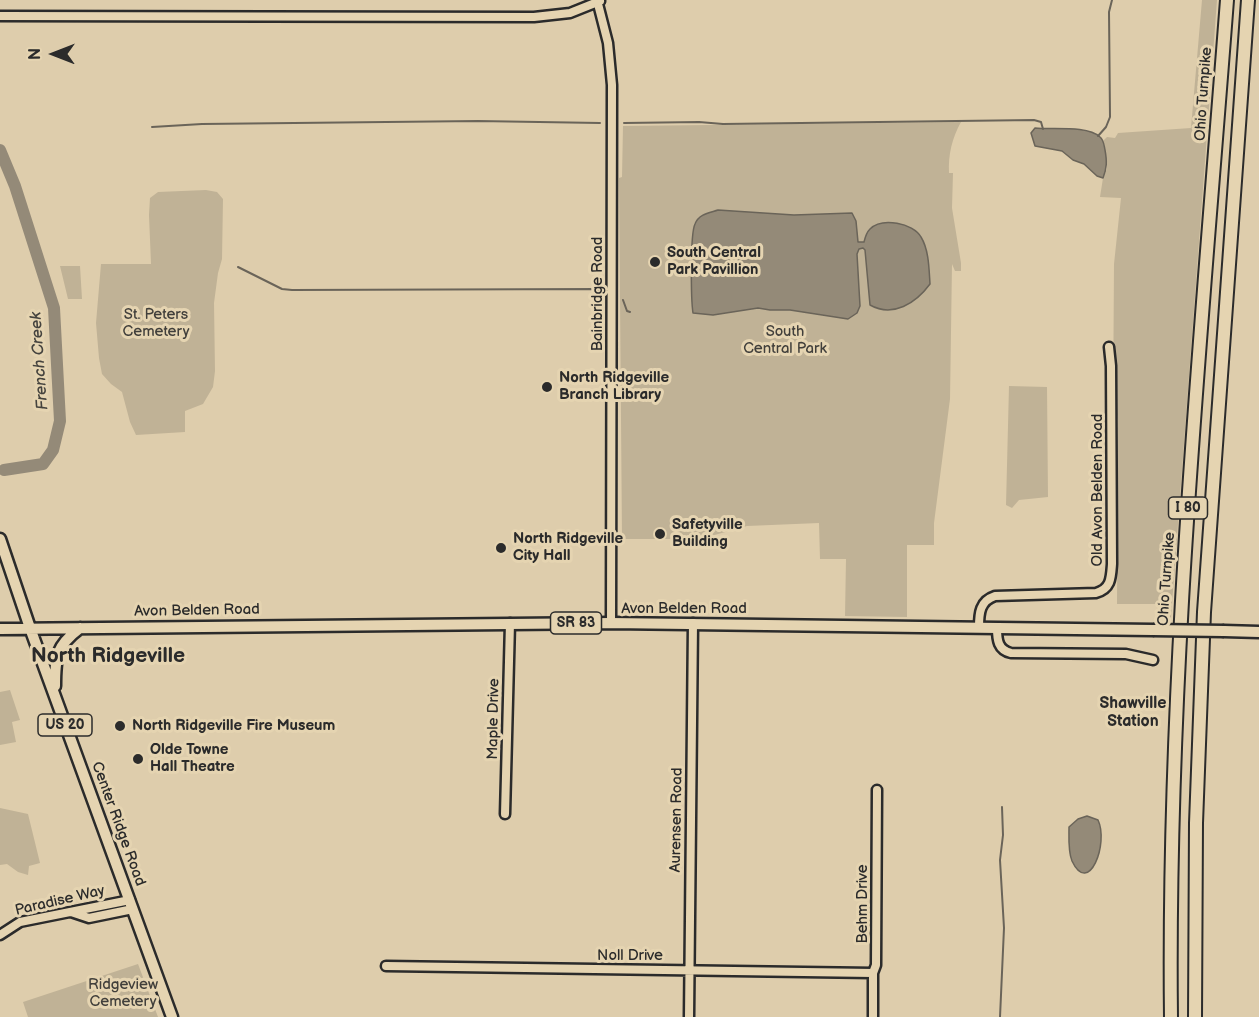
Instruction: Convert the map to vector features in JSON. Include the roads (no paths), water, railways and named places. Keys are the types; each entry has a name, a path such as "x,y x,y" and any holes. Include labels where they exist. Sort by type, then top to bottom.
{"highway":[{"name":"Ohio Turnpike","path":"1171,1017 1171,857 1178,637 1227,0"},
{"name":"I 80","path":"1196,1017 1196,823 1204,612 1248,0"}],"main road":[{"name":"Center Ridge Road","path":"0,539 30,628 172,1017"},
{"name":"Avon Belden Road","path":"0,629 693,623 1259,632"},
{"path":"55,696 58,652 62,643 80,627"}],"street":[{"path":"0,16 534,17 570,13 598,2"},
{"name":"Bainbridge Road","path":"598,2 608,44 612,85 612,623"},
{"name":"Old Avon Belden Road","path":"979,627 981,608 987,600 995,596 1096,593 1108,585 1112,564 1109,347"},
{"name":"Maple Drive","path":"506,814 510,623"},
{"name":"Aurensen Road","path":"689,1017 693,623"},
{"path":"997,628 999,645 1011,653 1126,654 1153,660"},
{"name":"Behm Drive","path":"873,1017 873,973 876,965 877,790"},
{"name":"Paradise Way","path":"0,935 20,922 70,912 132,905"},
{"name":"Noll Drive","path":"386,966 873,973"}],"waterway":[{"path":"1098,136 1106,127 1110,117 1109,12 1112,0"},
{"path":"624,123 1034,120 1041,122 1043,129"},
{"path":"152,127 202,124 478,121 600,123"},
{"name":"French Creek","path":"0,150 15,186 54,308 60,421 53,450 43,464 4,470"},
{"path":"238,267 282,289 292,290 599,289 603,293"},
{"path":"623,300 627,311 630,312"},
{"path":"1000,1017 1004,928 1000,860 1003,835 1002,807"}],"place":[{"name":"South Central Park Pavillion","path":"655,262"},
{"name":"North Ridgeville Branch Library","path":"547,387"},
{"name":"Safetyville Building","path":"660,534"},
{"name":"North Ridgeville City Hall","path":"501,548"},
{"name":"North Ridgeville Fire Museum","path":"120,726"},
{"name":"Olde Towne Hall Theatre","path":"138,759"}],"district":[{"name":"North Ridgeville","path":"108,657"},
{"name":"Shawville Station","path":"1133,713"}],"park label":[{"name":"St. Peters Cemetery","path":"156,324"},
{"name":"South Central Park","path":"785,340"},
{"name":"Ridgeview Cemetery","path":"123,994"}]}
